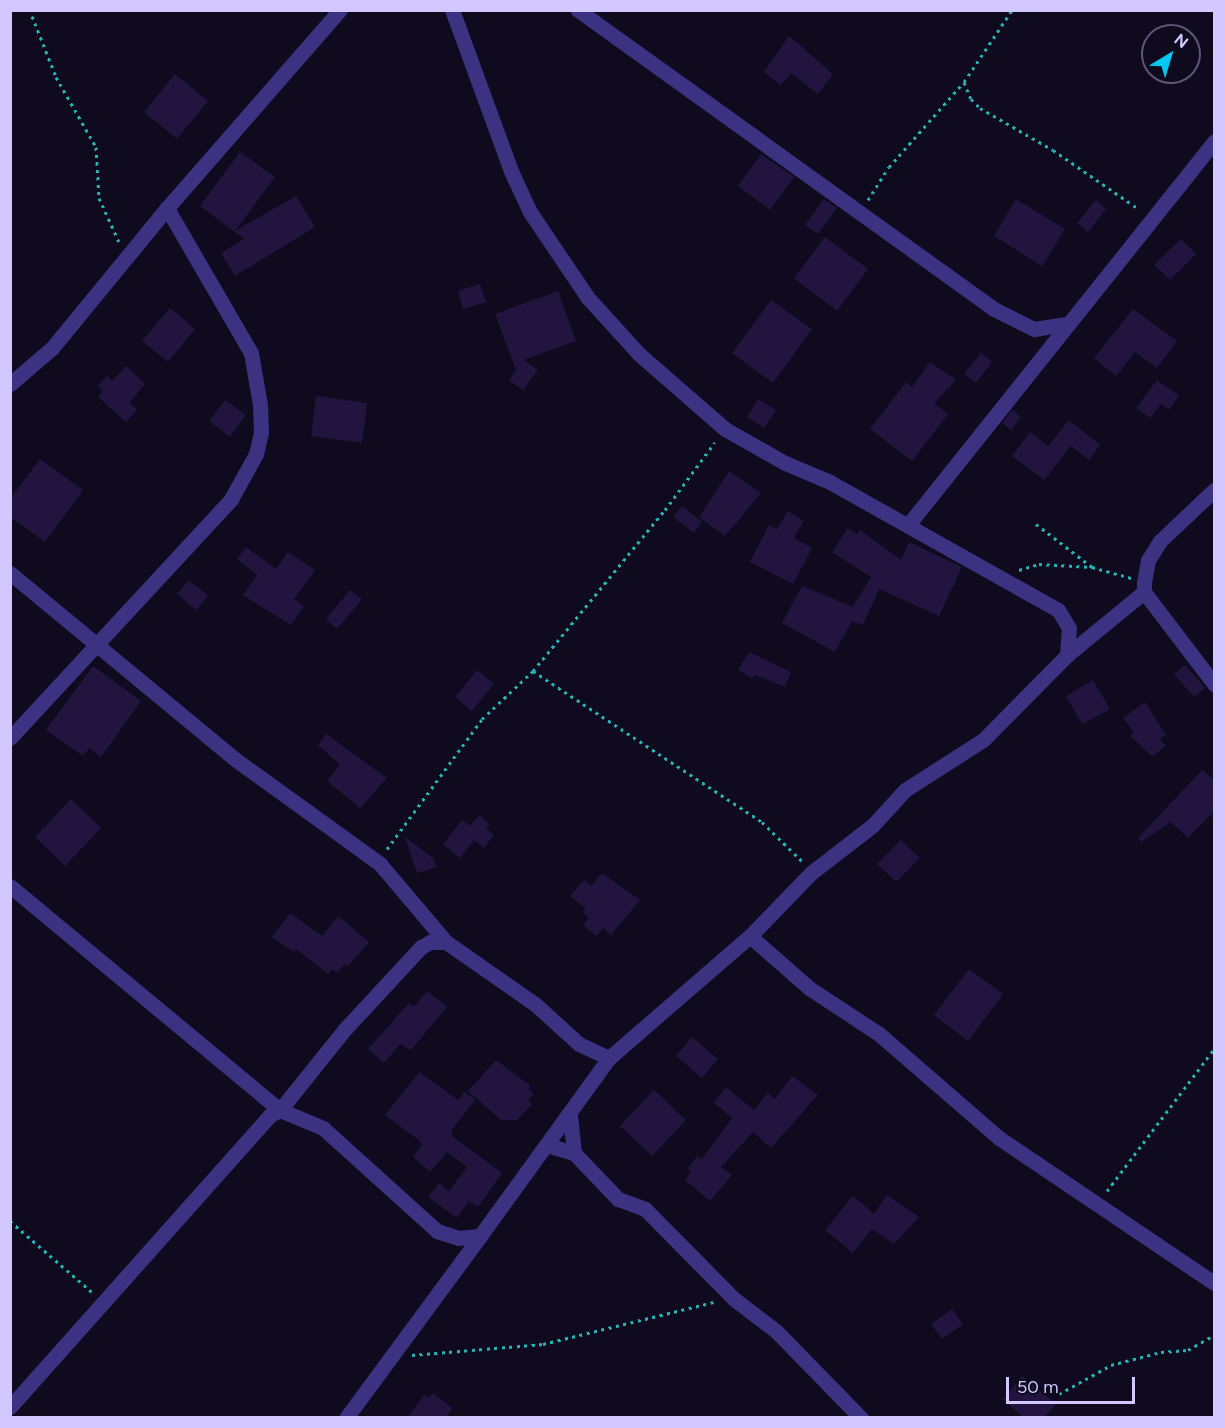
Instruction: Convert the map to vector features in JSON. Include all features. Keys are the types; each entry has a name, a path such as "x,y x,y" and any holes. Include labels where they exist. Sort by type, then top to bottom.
{"street":[{"path":"10,384 52,348 167,208 340,10"},
{"path":"452,10 511,171 531,212 588,298 639,354 724,429 908,525 1000,575 1058,610 1069,628 1067,655"},
{"path":"578,10 859,213 1015,320 1034,329 1065,324"},
{"path":"908,525 1065,324 1215,141"},
{"path":"10,738 231,499 246,476 261,433 251,353 167,208"},
{"path":"346,1418 570,1115 609,1058 750,936 811,873 873,825 921,778 983,740 1067,655 1144,587 1148,560 1160,541 1215,490"},
{"path":"10,573 236,760 380,864 446,942 534,1004 579,1044 609,1058"},
{"path":"1144,587 1215,684"},
{"path":"10,886 280,1110 323,1128 437,1231 458,1238 480,1236"},
{"path":"750,936 809,987 879,1034 999,1138 1215,1283"},
{"path":"10,1407 105,1304 270,1115 280,1110 345,1029 421,947 430,942 446,942"},
{"path":"570,1115 574,1153"},
{"path":"547,1145 574,1153 618,1199 645,1209 734,1299 776,1331 861,1418"}],"path":[{"path":"859,213 889,166 964,82 1012,10"},
{"path":"32,16 56,77 96,147 99,198 127,256"},
{"path":"964,82 971,99 980,108 1053,150 1153,219"},
{"path":"380,864 392,838 482,719 532,671 665,510 724,429"},
{"path":"1036,524 1092,567 1144,587"},
{"path":"1000,575 1039,564 1092,567"},
{"path":"532,671 762,822 795,850 811,873"},
{"path":"1097,1204 1215,1049"},
{"path":"10,1221 105,1304"},
{"path":"392,1357 543,1344 734,1299"},
{"path":"1059,1394 1111,1365 1161,1352 1188,1350 1215,1335"}],"building":[{"path":"789,36 833,74 818,94 791,73 781,85 764,72"},
{"path":"175,74 208,101 177,139 144,112"},
{"path":"240,152 275,177 235,231 296,196 315,227 235,276 221,253 244,239 200,206"},
{"path":"761,154 794,177 770,210 738,186"},
{"path":"824,199 837,208 818,234 805,225"},
{"path":"1016,199 1065,229 1042,266 994,236"},
{"path":"1096,200 1106,209 1088,232 1077,223"},
{"path":"825,237 868,269 837,311 794,278"},
{"path":"1181,239 1196,254 1170,280 1154,265"},
{"path":"480,284 486,302 463,309 458,291"},
{"path":"558,291 576,341 524,360 538,370 523,390 509,380 516,370 495,314"},
{"path":"771,300 812,329 773,383 732,353"},
{"path":"170,308 195,329 168,362 142,341"},
{"path":"1133,309 1177,341 1157,368 1135,352 1116,376 1094,358"},
{"path":"981,353 992,362 976,383 964,374"},
{"path":"930,362 956,380 934,403 948,414 912,461 870,429 906,382 912,387"},
{"path":"126,366 145,384 129,403 137,410 126,422 98,397 103,391 98,386 107,376 112,381"},
{"path":"1157,380 1179,396 1169,410 1161,404 1150,418 1136,408"},
{"path":"316,396 367,403 362,443 311,436"},
{"path":"758,399 776,410 764,428 747,417"},
{"path":"225,400 246,415 230,437 209,421"},
{"path":"1012,410 1021,417 1011,430 1002,423"},
{"path":"1069,420 1100,445 1089,460 1071,446 1044,480 1012,456 1030,432 1048,446"},
{"path":"40,459 83,490 45,542 10,517 10,499"},
{"path":"729,471 761,493 725,536 699,517"},
{"path":"682,506 702,522 694,533 673,517"},
{"path":"788,511 804,521 794,538 812,548 793,584 750,562 769,525 777,529"},
{"path":"848,528 857,534 860,530 901,560 909,542 962,567 939,616 879,589 863,625 852,621 835,652 782,623 802,586 853,607 871,577 832,552"},
{"path":"246,547 276,569 288,552 315,570 294,599 304,606 291,625 243,595 257,575 237,559"},
{"path":"189,580 208,596 196,610 177,594"},
{"path":"350,590 362,599 337,629 326,619"},
{"path":"749,652 791,672 785,687 755,675 753,678 738,670"},
{"path":"1185,665 1205,688 1194,697 1174,674"},
{"path":"93,666 141,701 101,757 89,748 83,756 46,730"},
{"path":"477,670 494,684 472,711 455,697"},
{"path":"1093,680 1110,709 1082,724 1066,696"},
{"path":"1145,702 1166,735 1160,739 1166,746 1152,756 1130,736 1134,732 1123,718"},
{"path":"326,734 387,778 360,808 327,781 340,765 318,745"},
{"path":"1202,770 1215,781 1215,810 1188,838 1171,822 1141,842 1138,838"},
{"path":"71,799 101,828 65,866 35,837"},
{"path":"479,815 490,824 486,829 494,835 484,848 474,840 460,858 443,844 462,820 470,826"},
{"path":"405,837 433,858 437,867 417,873"},
{"path":"901,840 920,858 896,882 877,864"},
{"path":"602,873 640,900 611,935 603,928 596,936 583,925 589,918 583,912 586,909 570,896 584,880 591,886"},
{"path":"290,913 322,936 338,916 369,942 348,966 345,964 337,973 332,969 328,974 296,949 294,952 272,937"},
{"path":"969,969 1003,994 968,1041 934,1015"},
{"path":"427,991 447,1007 411,1050 400,1044 384,1063 368,1049 409,1003 414,1007"},
{"path":"692,1037 718,1059 702,1078 676,1056"},
{"path":"496,1060 531,1086 528,1089 534,1094 528,1100 532,1104 517,1120 501,1120 468,1091"},
{"path":"419,1072 458,1100 465,1092 475,1100 451,1131 452,1136 502,1173 478,1207 469,1201 457,1218 428,1197 439,1183 449,1191 467,1167 447,1152 430,1172 413,1157 422,1145 420,1141 385,1115"},
{"path":"792,1076 818,1095 771,1148 753,1132 721,1167 732,1175 710,1201 685,1180 691,1172 687,1169 697,1156 702,1159 732,1118 714,1103 726,1087 754,1110 768,1093 775,1099"},
{"path":"654,1090 686,1120 652,1156 620,1126"},
{"path":"887,1195 919,1217 894,1244 872,1229 853,1253 825,1230 853,1196 874,1214"},
{"path":"952,1309 963,1324 942,1339 931,1324"},
{"path":"1022,1376 1056,1404 1044,1418 1025,1418 1003,1400"},
{"path":"433,1393 452,1408 446,1418 407,1418 424,1395 429,1398"}]}
